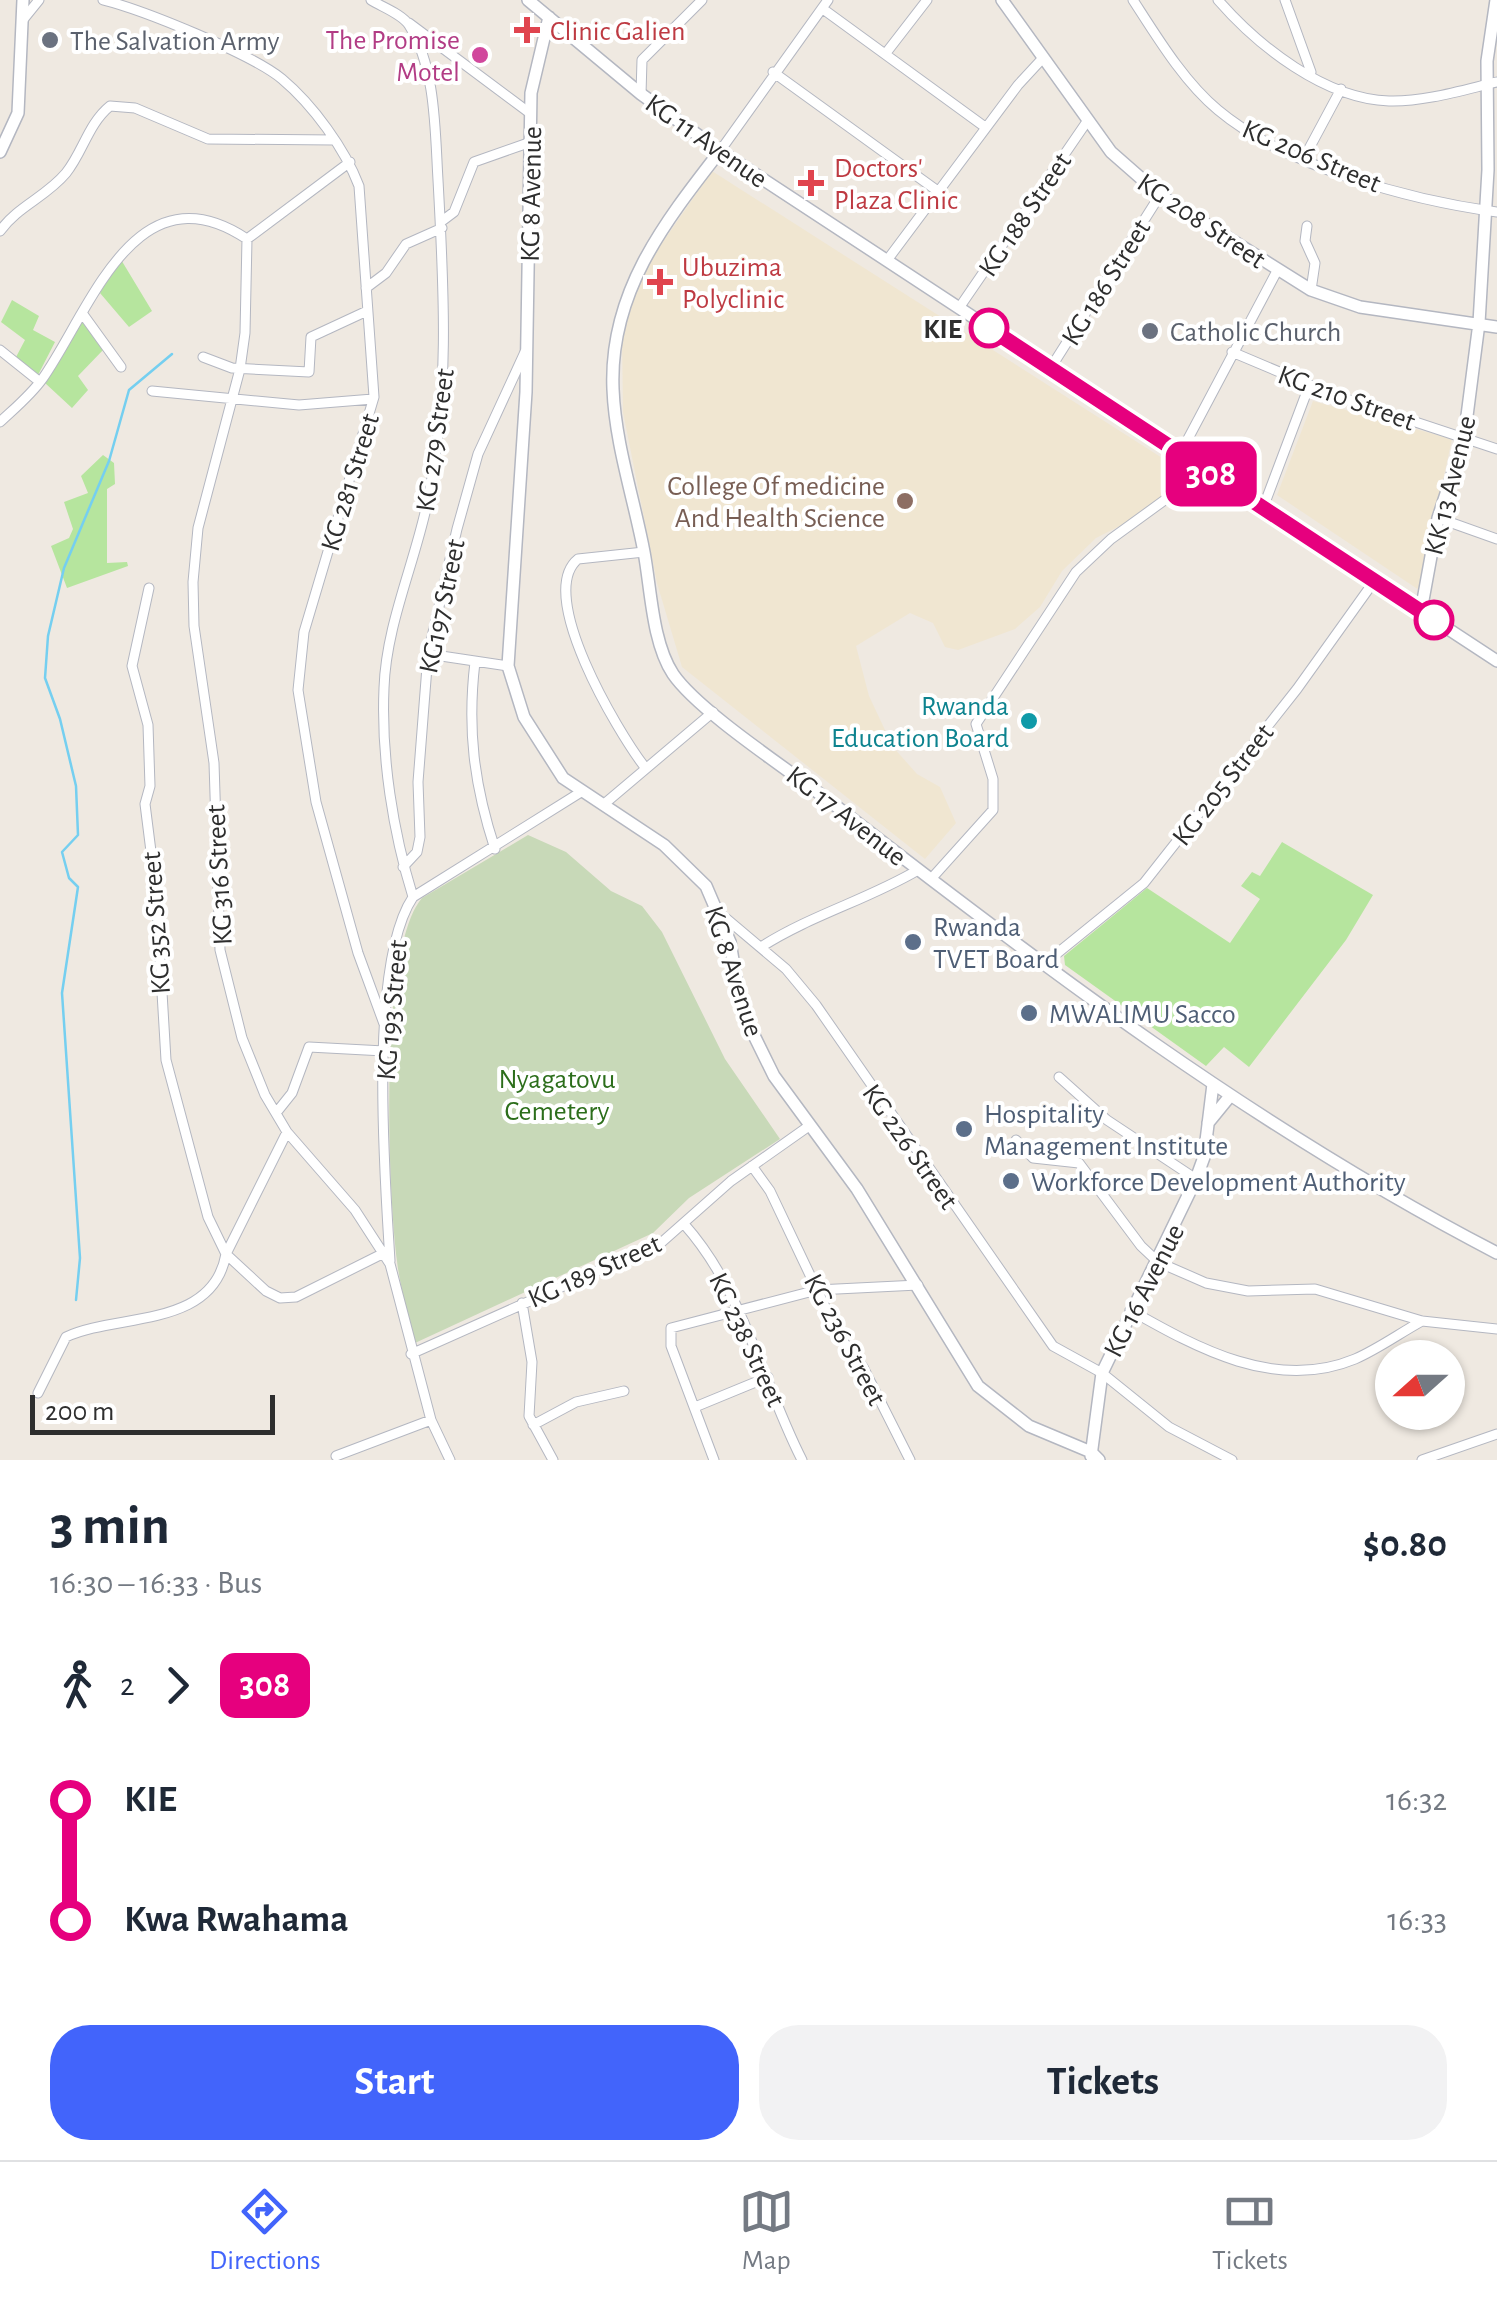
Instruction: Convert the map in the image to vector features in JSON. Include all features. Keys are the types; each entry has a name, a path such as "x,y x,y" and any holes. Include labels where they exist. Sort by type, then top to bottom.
{"street":[{"path":"0,152 18,114 23,0"},
{"path":"21,23 40,0"},
{"name":"KG 281 Street","path":"103,0 147,14 282,79 350,162 364,220 374,400 304,632 298,690 316,802 358,953 386,1032"},
{"path":"371,0 408,22 531,114"},
{"name":"KG 11 Avenue","path":"528,0 640,94 720,151 1497,661"},
{"path":"640,94 642,60 702,0"},
{"path":"886,52 927,0"},
{"name":"KG 208 Street","path":"1002,0 1111,152 1160,195 1311,290 1360,307 1497,327"},
{"name":"KG 206 Street","path":"1134,0 1214,108 1245,131 1384,187 1492,212"},
{"path":"1218,0 1267,48 1341,89 1389,101 1493,83"},
{"path":"1285,0 1312,75"},
{"name":"KK 13 Avenue","path":"1421,611 1438,518 1464,439 1480,323 1492,212 1496,0"},
{"path":"720,151 773,72 826,4 985,127"},
{"name":"KG 8 Avenue","path":"549,17 531,94 528,142 530,298 508,666 515,697 534,736 563,778 664,845 706,886 722,916 741,1010 774,1076 857,1189 919,1285 964,1365 1002,1409 1094,1457"},
{"name":"KG 279 Street","path":"408,22 430,93 442,224 445,374 427,504 384,684 384,753 413,897"},
{"path":"888,259 985,127 1042,59"},
{"path":"773,72 939,192"},
{"path":"1304,158 1341,89"},
{"path":"0,231 12,214 51,189 110,106 135,108 208,140 334,140"},
{"name":"KG 188 Street","path":"959,308 1088,120"},
{"path":"366,288 386,273 406,244 442,224 454,212 474,162 528,142"},
{"name":"KG 17 Avenue","path":"720,151 675,208 636,274 613,346 613,393 667,660 674,674 714,712 918,870 1212,1084 1497,1254"},
{"path":"0,422 40,382 120,251 145,233 173,221 202,219 247,239 350,162"},
{"name":"KG 186 Street","path":"1050,368 1160,195"},
{"path":"1307,226 1305,241 1315,263 1311,290"},
{"name":"KG 316 Street","path":"247,239 245,333 240,369 195,542 194,626 214,763 220,950 251,1066 286,1132 355,1210 390,1264 431,1420 450,1460"},
{"path":"1180,452 1277,271"},
{"path":"203,356 240,369 309,372 310,337 367,311"},
{"path":"82,314 121,367"},
{"path":"0,350 40,382"},
{"name":"KG197 Street","path":"404,866 417,852 420,837 419,768 428,654 478,454 526,352"},
{"name":"KG 210 Street","path":"1232,352 1309,386 1497,449"},
{"path":"1263,508 1309,386"},
{"path":"152,391 299,405 374,400"},
{"path":"931,878 992,810 993,779 976,724 1033,634 1095,552 1206,470"},
{"path":"1438,518 1497,539"},
{"path":"644,552 578,559 566,577 566,601 577,641 611,718 644,766"},
{"name":"KG 205 Street","path":"1044,964 1144,883 1297,688 1375,580"},
{"name":"KG 352 Street","path":"149,588 132,666 150,739 145,804 156,891 166,1060 208,1218 226,1254"},
{"path":"428,654 508,666"},
{"path":"475,662 471,753 477,794 496,849"},
{"path":"603,805 644,766 684,739 714,712"},
{"path":"413,897 496,849 581,792"},
{"path":"761,947 812,916 888,887 918,870"},
{"name":"KG 193 Street","path":"390,1264 384,1051 392,946 413,897"},
{"name":"KG 226 Street","path":"722,916 786,969 816,1006 1053,1346 1102,1373 1169,1427 1232,1460"},
{"path":"276,1113 292,1093 310,1047 384,1051"},
{"path":"1059,1078 1107,1120 1196,1179"},
{"name":"KG 16 Avenue","path":"1094,1457 1102,1373 1196,1179 1212,1084"},
{"name":"KG 16 Avenue","path":"1208,1123 1230,1096"},
{"name":"KG 189 Street","path":"411,1354 662,1242 752,1166 809,1126"},
{"path":"38,1392 66,1337 142,1321 198,1298 223,1275 226,1254 286,1132"},
{"path":"1016,1140 1033,1158 1079,1163 1141,1246 1158,1262 1225,1288 1315,1289 1422,1321 1497,1329"},
{"name":"KG 236 Street","path":"752,1166 770,1191 816,1290 910,1460"},
{"name":"KG 238 Street","path":"684,1224 715,1265 739,1312 802,1460"},
{"path":"226,1254 266,1291 288,1299 384,1254"},
{"path":"714,1460 671,1346 672,1328 816,1290 919,1285"},
{"path":"522,1302 530,1329 529,1408 533,1425 553,1460"},
{"path":"1130,1310 1214,1356 1286,1368 1319,1368 1356,1359 1422,1321"},
{"path":"695,1407 768,1377"},
{"path":"533,1425 576,1402 624,1391"},
{"path":"336,1456 431,1420"},
{"path":"1422,1460 1497,1434"}],"shaded area":[{"name":"College Of medicine And Health Science","path":"712,171 1203,484 1096,538 1062,571 1040,607 1015,629 958,650 945,647 933,623 910,613 856,646 869,696 893,747 917,774 940,787 956,823 925,859 682,667 657,583 623,412 622,337 642,272"},
{"path":"1313,401 1452,439 1419,590 1277,495"}],"green space":[{"path":"120,258 152,311 129,327 100,293"},
{"path":"12,300 39,316 33,330 55,342 38,375 15,359 25,340 1,322"},
{"path":"82,318 104,349 78,376 88,390 72,408 45,383"},
{"path":"103,455 114,463 115,484 107,489 107,563 127,562 128,566 67,588 51,546 69,538 73,529 64,502 88,493 81,476"},
{"name":"Nyagatovu Cemetery","path":"528,835 566,852 611,891 642,906 662,932 725,1059 780,1139 689,1198 653,1233 415,1343 398,1271 391,1182 390,1072 398,966 408,925 422,898"},
{"path":"1282,842 1373,895 1346,940 1249,1067 1224,1047 1206,1066 1065,965 1064,956 1147,888 1230,943 1260,899 1241,886 1252,872 1260,876"}],"waterway":[{"path":"76,1300 80,1258 62,993 78,887 69,878 62,852 78,835 76,786 60,719 45,678 48,636 64,568 109,461 129,390 172,354"}],"bus line":[{"name":"308","path":"989,328 1434,620"}],"place":[{"name":"Clinic Galien","path":"527,30"},
{"name":"The Salvation Army","path":"50,40"},
{"name":"The Promise Motel","path":"480,55"},
{"name":"Doctors' Plaza Clinic","path":"811,183"},
{"name":"Ubuzima Polyclinic","path":"660,282"},
{"name":"KIE","path":"989,328"},
{"name":"Catholic Church","path":"1150,331"},
{"name":"College Of medicine And Health Science","path":"905,501"},
{"name":"Rwanda Education Board","path":"1029,721"},
{"name":"Rwanda TVET Board","path":"913,942"},
{"name":"MWALIMU Sacco","path":"1029,1013"},
{"name":"Hospitality Management Institute","path":"964,1129"},
{"name":"Workforce Development Authority","path":"1011,1181"}]}
